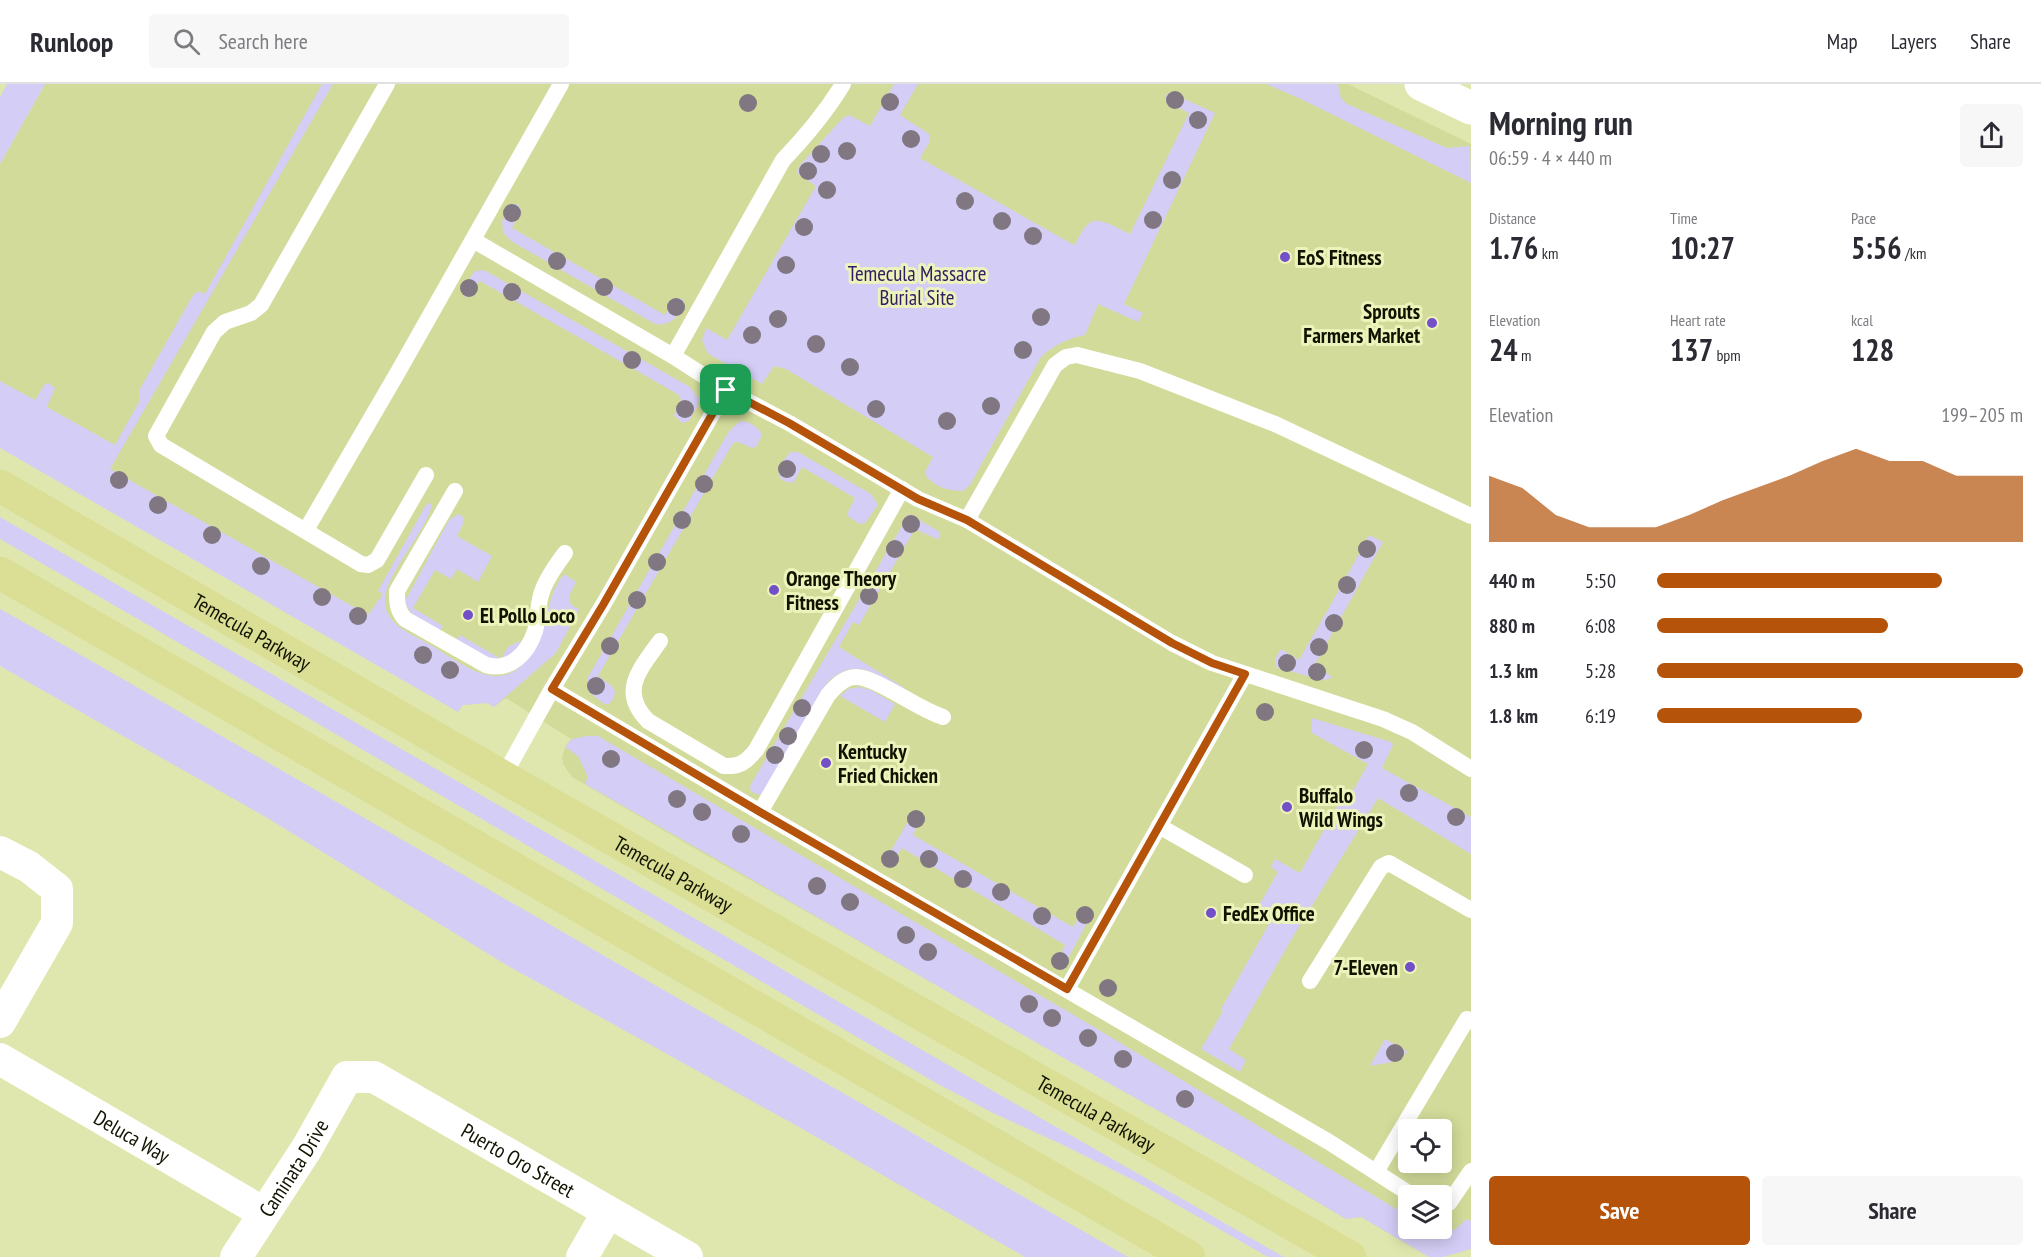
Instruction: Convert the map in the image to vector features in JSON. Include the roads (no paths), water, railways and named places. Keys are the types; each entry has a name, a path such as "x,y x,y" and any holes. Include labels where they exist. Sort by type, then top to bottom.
{"main road":[{"name":"Temecula Parkway","path":"0,486 503,777 1350,1257"},
{"path":"0,573 1189,1257"}],"street":[{"path":"1421,84 1471,108"},
{"path":"0,852 29,867 57,889 57,923 0,1022"},
{"name":"Deluca Way","path":"0,1059 264,1213"},
{"name":"Caminata Drive","path":"236,1257 307,1148 347,1077"},
{"name":"Puerto Oro Street","path":"347,1077 374,1077 687,1257"},
{"path":"582,1257 608,1212"}],"lane":[{"path":"387,84 261,304 251,313 225,322 214,333 156,436 160,445 361,564 368,565 377,560 426,475"},
{"path":"306,530 561,84"},
{"path":"673,356 783,160 828,109 843,84"},
{"path":"473,240 673,356 726,390 789,423 918,499 967,520 1172,643 1212,663 1383,719 1412,732 1471,769"},
{"path":"967,520 1055,365 1066,357 1077,355 1140,370 1275,424 1471,516"},
{"path":"503,777 726,390"},
{"path":"660,641 639,672 634,685 633,701 639,712 648,721 724,766 736,766 746,761 756,750 902,489"},
{"path":"454,491 397,591 397,604 398,611 405,619 476,660 495,668 504,667 524,652 535,632 538,604 543,589 565,553"},
{"path":"1067,989 1245,674"},
{"path":"760,812 828,695 840,682 855,677 875,683 928,713 943,717"},
{"path":"552,689 1320,1136 1398,1186"},
{"path":"1159,826 1245,875"},
{"path":"1310,981 1381,867 1389,863 1471,910"},
{"path":"1376,1172 1467,1018 1471,1021"},
{"path":"1452,1199 1471,1171"}],"place":[{"name":"EoS Fitness","path":"1285,257"},
{"name":"Sprouts Farmers Market","path":"1432,323"},
{"name":"Orange Theory Fitness","path":"774,590"},
{"name":"El Pollo Loco","path":"468,615"},
{"name":"Kentucky Fried Chicken","path":"826,763"},
{"name":"Buffalo Wild Wings","path":"1287,807"},
{"name":"FedEx Office","path":"1211,913"},
{"name":"7-Eleven","path":"1410,967"}],"park label":[{"name":"Temecula Massacre Burial Site","path":"917,285"}]}
